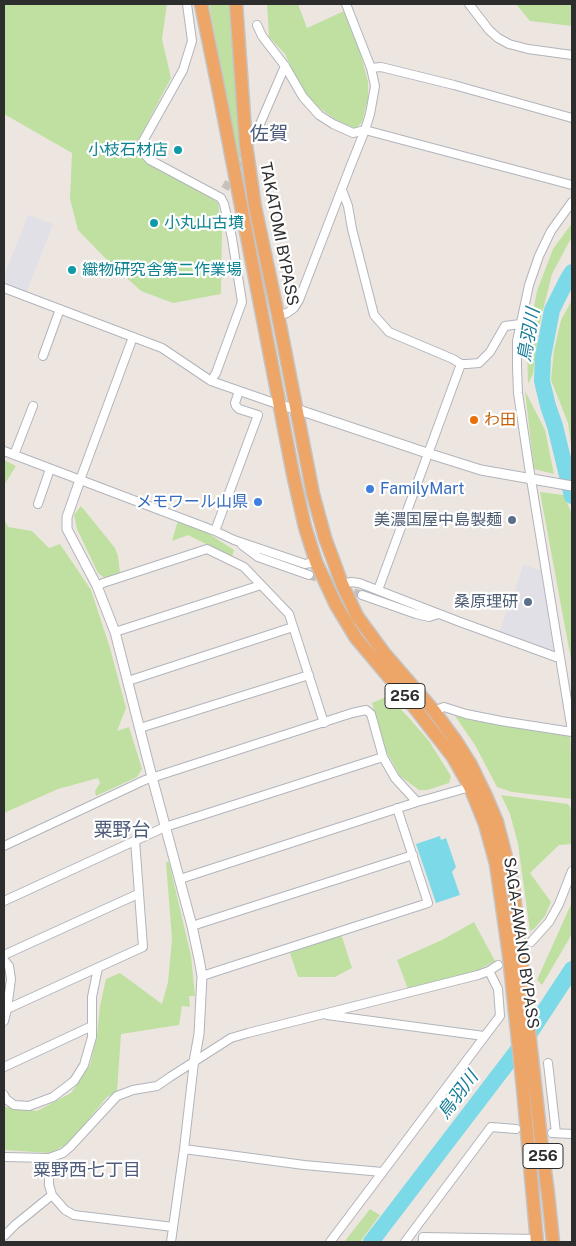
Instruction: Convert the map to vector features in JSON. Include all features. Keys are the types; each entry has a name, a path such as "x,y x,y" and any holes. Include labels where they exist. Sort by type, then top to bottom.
{"highway":[{"name":"TAKATOMI BYPASS","path":"201,4 280,405"},
{"name":"TAKATOMI BYPASS","path":"236,4 246,145 255,207 296,409"},
{"name":"SAGA-AWANO BYPASS","path":"280,405 292,474 305,527 316,562 336,605 356,638 453,757 470,787 485,824 496,864 503,908 523,1088 536,1240"},
{"name":"SAGA-AWANO BYPASS","path":"296,409 313,494 325,538 342,584 357,616 384,653 456,740 471,765 496,822 513,886 553,1242"}],"street":[{"path":"187,4 192,41 183,70 142,143 143,152 150,160 221,198 224,204 232,238 242,302 216,373 211,381"},
{"path":"278,315 288,313 299,300 370,114 375,86 372,68 346,4"},
{"path":"469,4 489,30 509,44 528,49 572,55"},
{"path":"257,25 262,36 285,66 303,97 319,115 333,124 353,133 365,130 572,185"},
{"path":"257,131 285,66"},
{"path":"372,68 381,68 454,85 572,118"},
{"path":"221,198 226,189"},
{"path":"342,190 348,206 374,315 389,332 462,364 479,363 490,352 505,326 520,324"},
{"path":"434,712 444,707 500,721 572,732 534,480 518,393 517,350 520,324 529,285 539,256 551,231 572,202"},
{"path":"4,288 162,348 211,381 239,391 481,470 572,486"},
{"path":"42,356 60,309"},
{"path":"133,337 66,517 67,529 97,586 115,632 192,926 202,976 198,1034 171,1242"},
{"path":"378,590 462,364"},
{"path":"215,531 258,415 236,406 235,403 239,391"},
{"path":"14,455 33,406"},
{"path":"4,451 215,531 234,540 305,564 316,562"},
{"path":"38,504 50,468"},
{"path":"234,540 258,557 309,575"},
{"path":"97,586 206,549 244,567 289,614 324,723"},
{"path":"342,584 359,583 560,657"},
{"path":"115,632 261,585"},
{"path":"362,595 416,614 430,616 439,614"},
{"path":"128,681 294,627"},
{"path":"140,728 309,675"},
{"path":"4,846 152,777 366,710 371,714 383,757 395,778 417,802"},
{"path":"4,901 165,827 383,757"},
{"path":"180,879 397,808 470,787"},
{"path":"202,976 428,903 397,808"},
{"path":"7,1009 143,947 135,840"},
{"path":"192,926 413,855"},
{"path":"531,942 548,922 572,871"},
{"path":"4,955 138,894"},
{"path":"4,960 9,966 11,979 4,1021"},
{"path":"4,1156 49,1158 63,1153 117,1096 134,1090 157,1086 231,1038 469,977 489,971 498,965"},
{"path":"4,1095 14,1105 29,1106 53,1097 74,1081 84,1065 92,1037 92,997 98,968"},
{"path":"330,1242 500,1016 498,989 489,971"},
{"path":"322,1014 484,1036"},
{"path":"4,1067 92,1026"},
{"path":"548,1063 554,1133 572,1134"},
{"path":"405,1242 491,1126 516,1129"},
{"path":"184,1149 304,1165 382,1172"},
{"path":"49,1158 52,1195 65,1210 74,1215 173,1227"},
{"path":"4,1236 52,1195"},
{"path":"418,1225 423,1240 536,1240"}],"shaded area":[{"path":"28,215 53,224 26,294 4,285 4,276"},
{"name":"桑原理研","path":"524,564 541,571 554,653 499,633"}],"green space":[{"path":"4,4 167,4 162,39 171,78 132,152 218,203 222,232 221,294 173,303 141,291 78,230 70,199 72,153 4,114"},
{"path":"209,4 230,4 243,158 238,159"},
{"path":"267,4 298,4 307,28 344,11 359,47 368,82 368,99 362,122 356,129 336,120 314,104 292,76 285,54 269,37"},
{"path":"516,4 572,4 572,26 530,21"},
{"path":"572,223 572,238 552,274 540,322 533,374 528,384 527,344 537,291 553,249"},
{"path":"572,300 572,453 568,423 551,380 554,350 561,320"},
{"path":"525,391 545,430 554,474 534,469"},
{"path":"4,460 16,466 4,485"},
{"path":"540,492 564,495 571,512 572,665"},
{"path":"81,506 115,548 120,574 106,579 98,573 77,529 74,515"},
{"path":"4,519 8,527 32,531 49,548 60,544 91,590 110,648 126,708 117,731 129,727 142,769 137,777 96,796 95,791 100,783 98,778 58,789 4,813"},
{"path":"178,520 206,532 234,550 232,557 188,535 172,541"},
{"path":"388,696 429,741 451,776 449,783 427,790 419,790 400,776 385,749 372,703"},
{"path":"455,716 570,735 572,799 512,792 497,787 475,745"},
{"path":"501,795 568,804 572,810 572,844 559,845 530,873 551,902 545,916 530,931 518,844 510,814"},
{"path":"166,862 169,862 191,956 195,996 189,996 190,1007 182,1006 179,1025 121,1034 117,1092 107,1097 69,1143 51,1153 4,1150 4,1105 6,1107 37,1111 71,1093 90,1065 106,979 120,973 162,1004 168,982 172,939"},
{"path":"572,902 572,934 542,985 537,980"},
{"path":"474,922 495,961 475,972 408,989 397,960 442,940"},
{"path":"341,934 352,968 335,977 298,977 290,953"},
{"path":"370,1209 380,1215 360,1242 344,1242"}],"water":[{"path":"440,836 441,840 446,838 456,867 452,872 460,895 436,903 416,844"}],"waterway":[{"name":"鳥羽川","path":"572,272 552,310 543,357 542,381 572,496"},
{"name":"鳥羽川","path":"371,1242 526,1039 572,969"}],"tunnel":[{"path":"225,189 257,131"},
{"path":"309,575 362,595"}],"place":[{"name":"小枝石材店","path":"178,150"},
{"name":"小丸山古墳","path":"154,223"},
{"name":"織物研究舎第二作業場","path":"72,270"},
{"name":"わ田","path":"474,420"},
{"name":"FamilyMart","path":"370,489"},
{"name":"メモワール山県","path":"258,502"},
{"name":"美濃国屋中島製麺","path":"512,520"},
{"name":"桑原理研","path":"528,602"}],"district":[{"name":"佐賀","path":"269,134"},
{"name":"粟野台","path":"122,830"},
{"name":"粟野西七丁目","path":"87,1170"}]}
